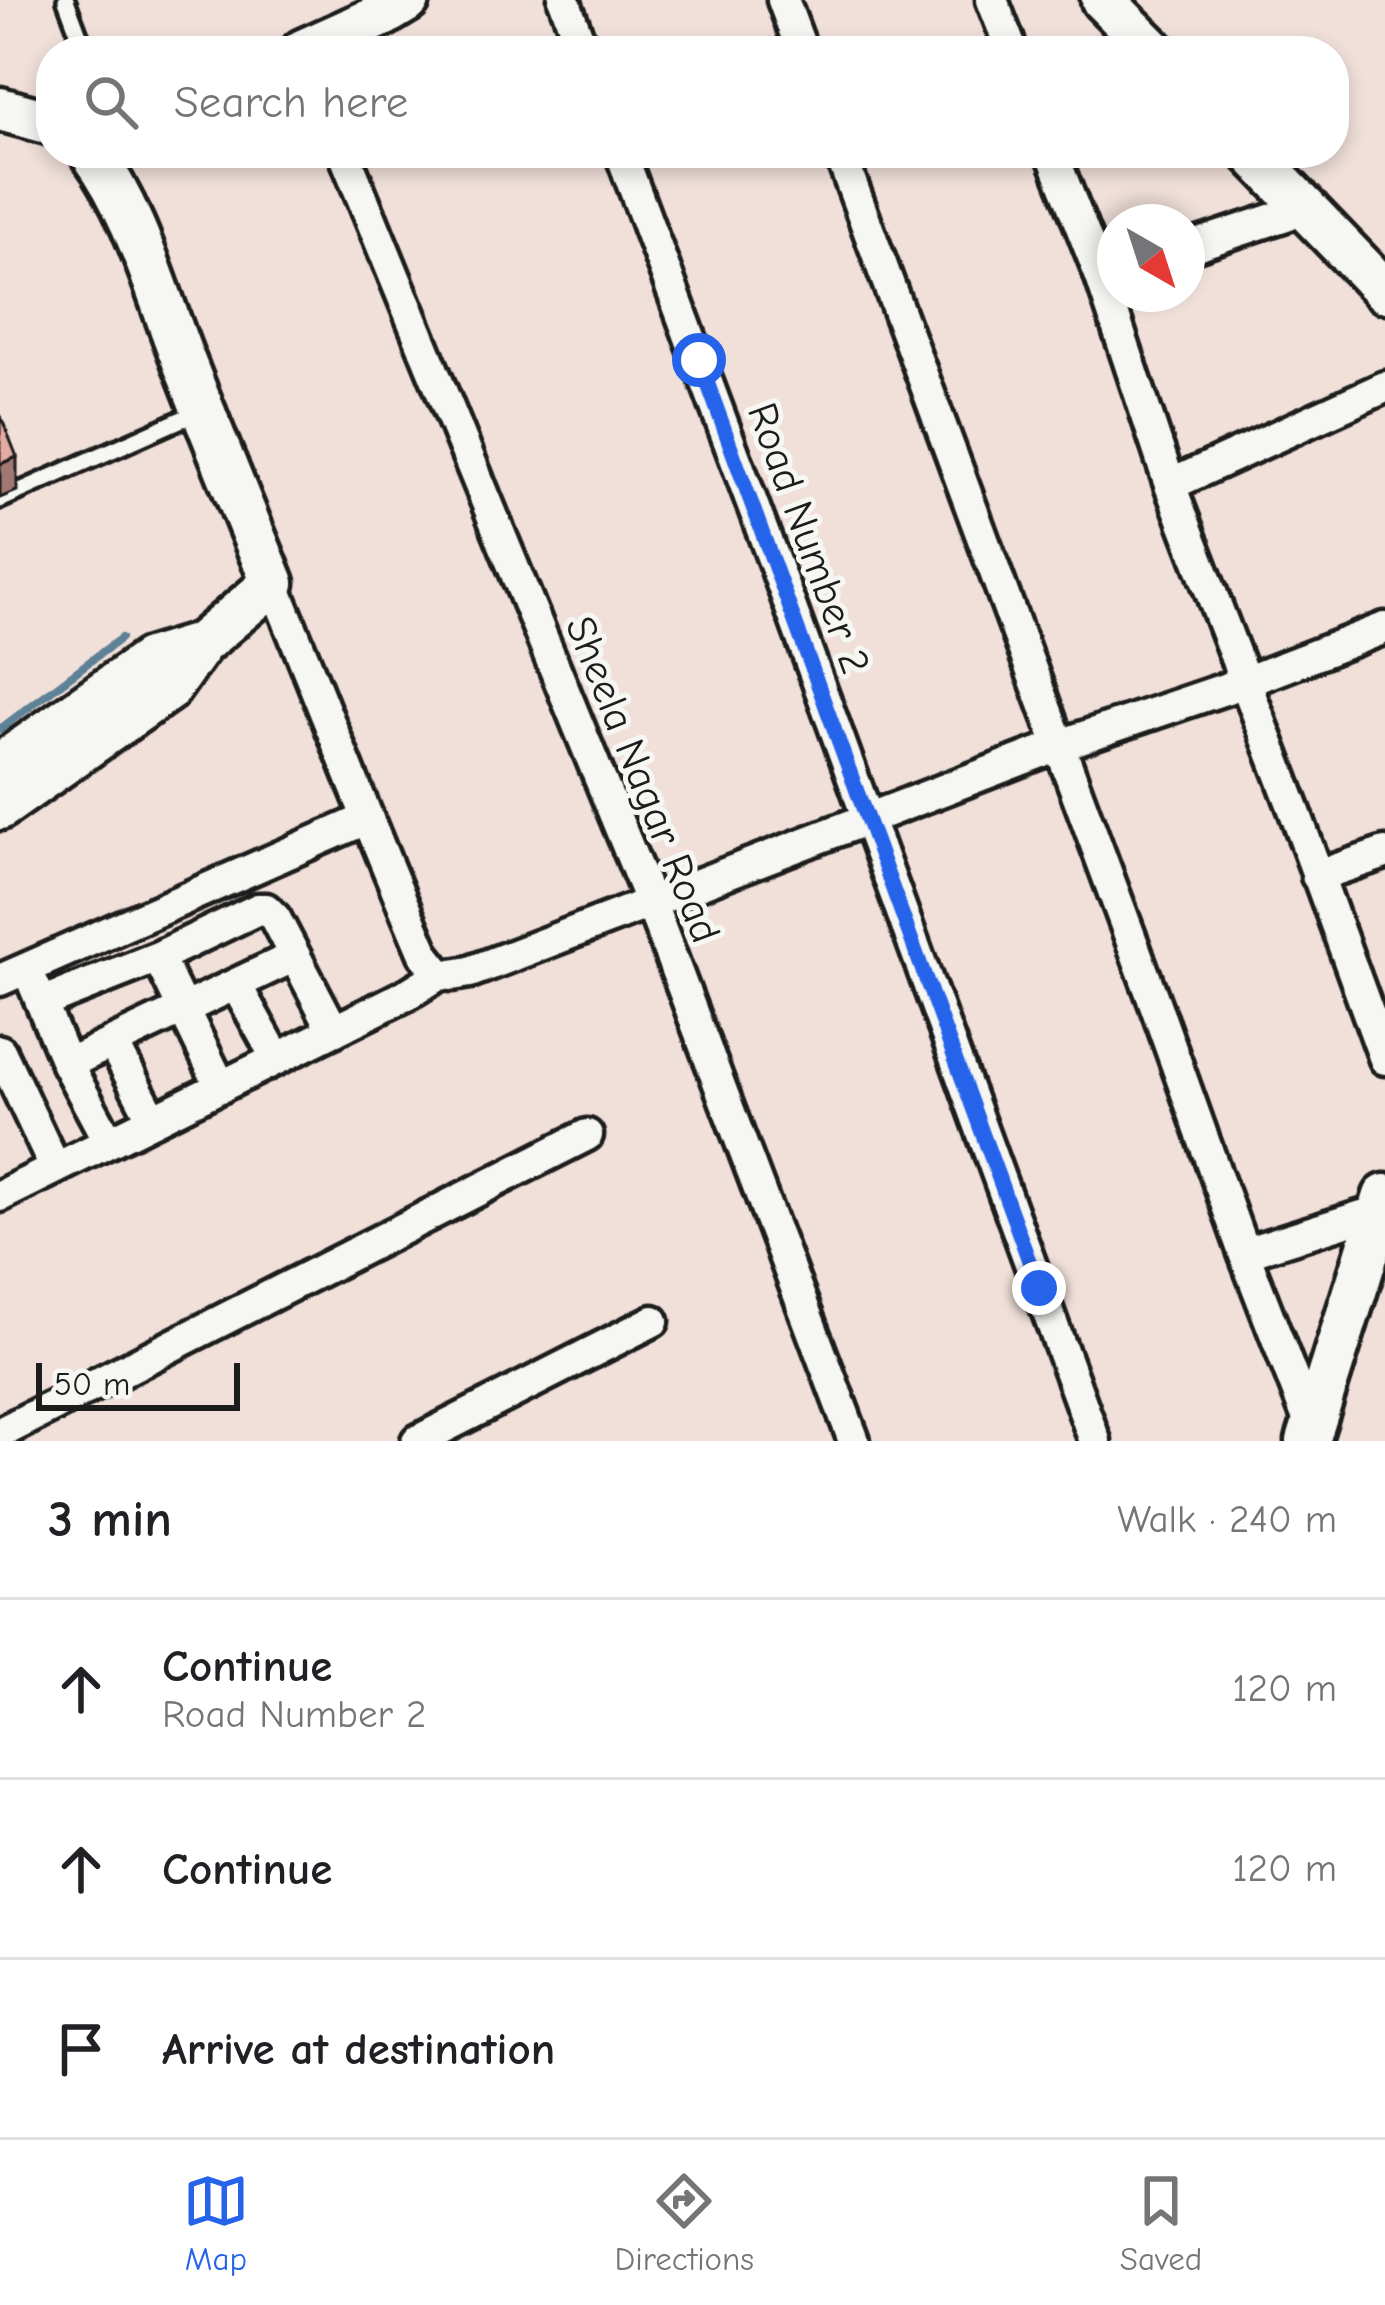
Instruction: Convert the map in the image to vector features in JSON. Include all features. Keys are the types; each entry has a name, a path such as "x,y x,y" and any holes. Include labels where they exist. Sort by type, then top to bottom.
{"street":[{"path":"336,36 407,0"},
{"path":"564,0 577,36"},
{"path":"783,0 796,36"},
{"path":"992,0 1006,36"},
{"path":"1103,0 1139,36"},
{"path":"0,109 36,120"},
{"path":"103,168 137,238 366,819 424,954 440,974"},
{"name":"Sheela Nagar Road","path":"350,168 650,901 854,1441"},
{"name":"Road Number 2","path":"627,168 1095,1441"},
{"path":"846,168 1310,1435"},
{"path":"1059,168 1097,251"},
{"path":"1266,168 1385,291"},
{"path":"1205,242 1304,209"},
{"path":"1119,312 1170,485 1385,1059"},
{"path":"1170,485 1385,388"},
{"path":"0,808 170,688 201,644 273,583"},
{"path":"0,1196 440,974 470,972 1058,746 1385,628"},
{"path":"0,765 149,661 201,644"},
{"path":"109,1142 42,1004 13,974 366,819"},
{"path":"1317,875 1385,853"},
{"path":"42,1004 266,909 334,1030"},
{"path":"68,1064 295,956"},
{"path":"158,957 221,1087"},
{"path":"236,985 277,1059"},
{"path":"113,1043 153,1120"},
{"path":"0,1052 55,1168"},
{"path":"0,1433 586,1135"},
{"path":"1244,1253 1383,1203"},
{"path":"1310,1435 1383,1203"},
{"path":"417,1441 653,1322"}],"lane":[{"path":"66,0 79,36"},
{"path":"0,500 202,410"}],"building":[{"path":"0,414 17,457 0,464"}],"waterway":[{"path":"0,729 121,638"}],"route":[{"path":"699,360 1039,1288"}]}
